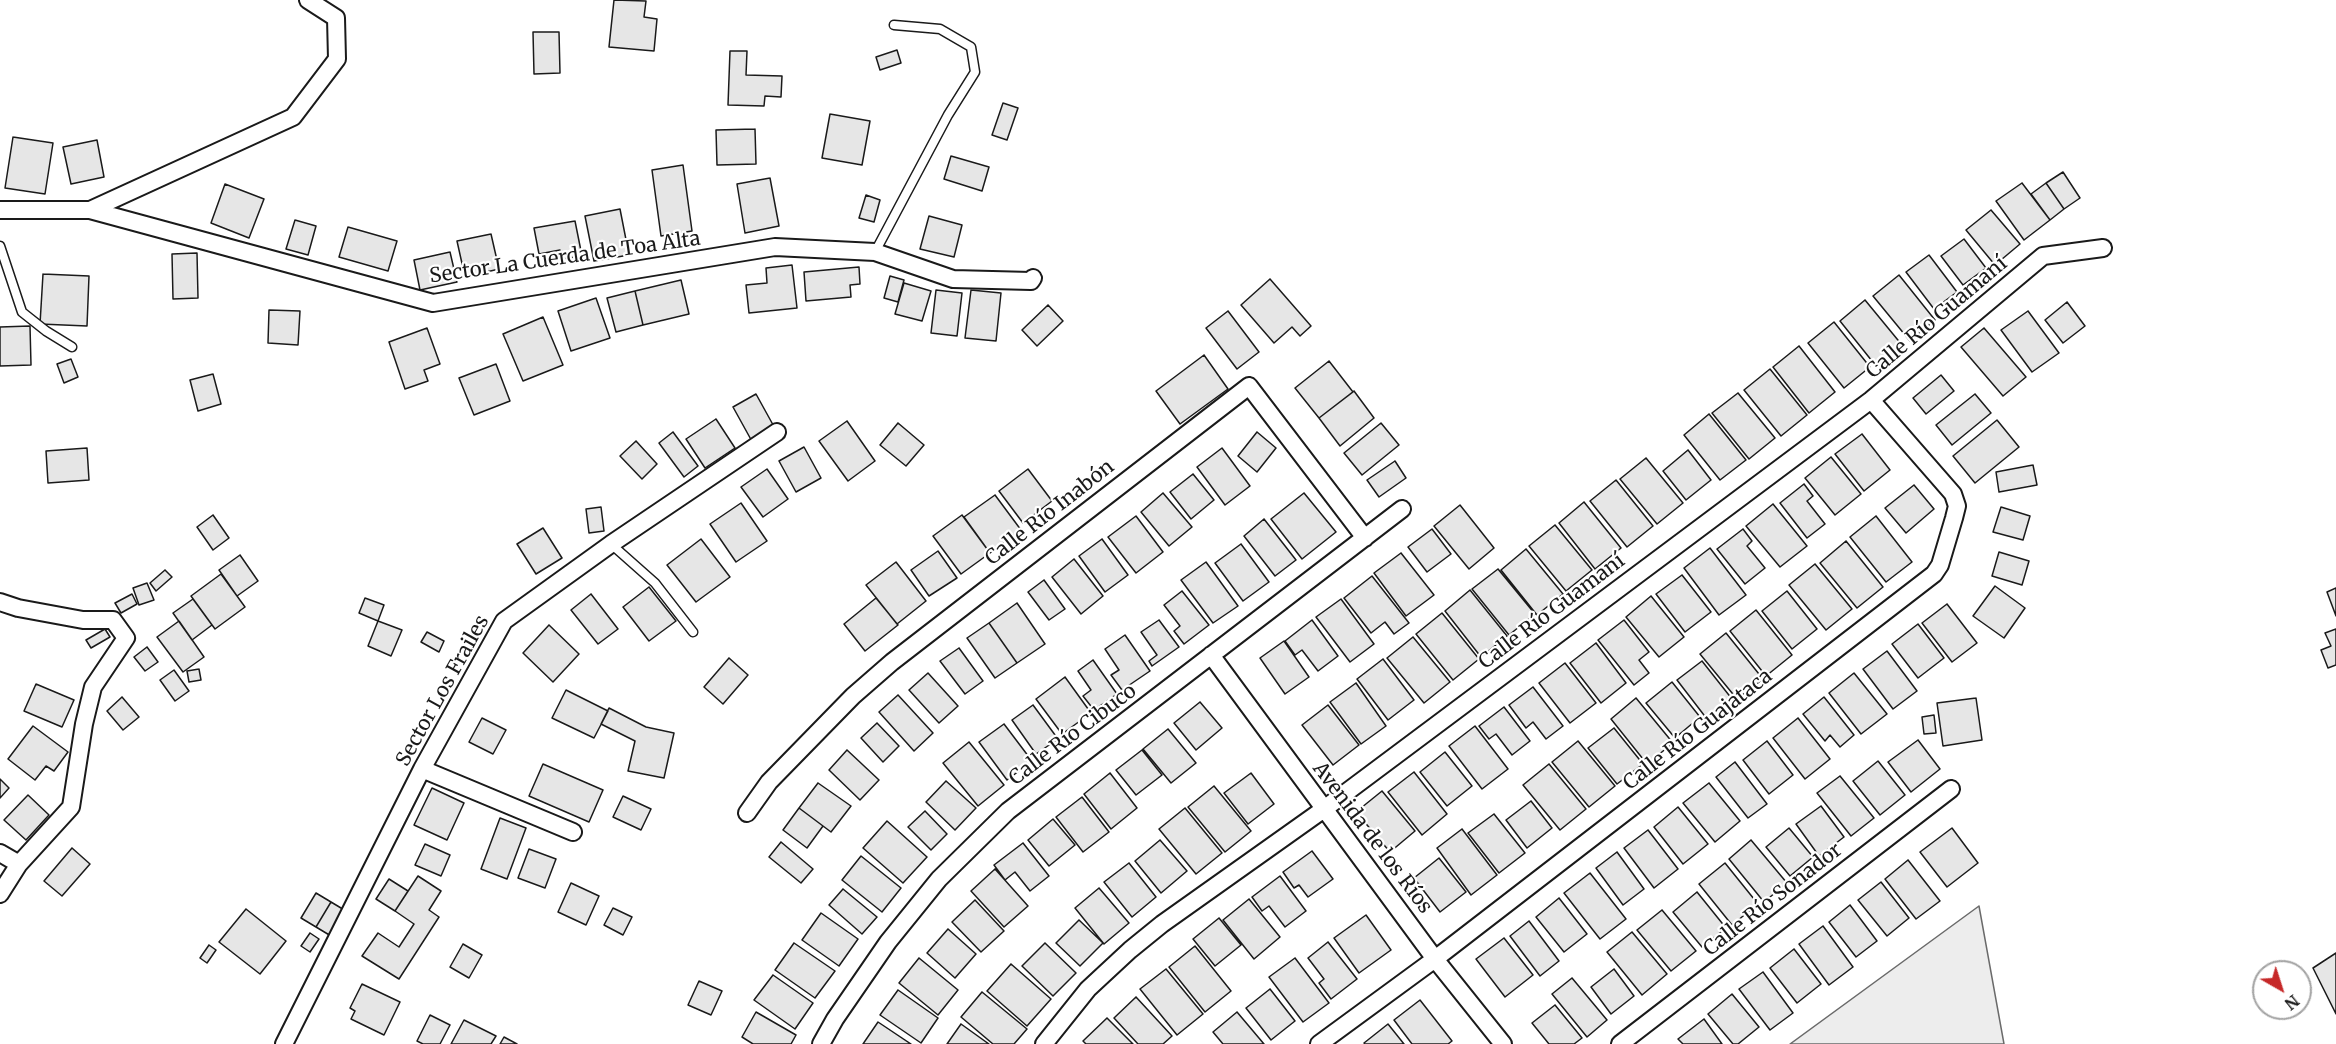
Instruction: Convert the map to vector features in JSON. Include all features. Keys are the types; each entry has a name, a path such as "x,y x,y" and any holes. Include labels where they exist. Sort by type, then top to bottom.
{"street":[{"path":"90,210 293,117 337,59 336,18 308,0"},
{"name":"Sector La Cuerda de Toa Alta","path":"0,210 90,210 433,303 775,247 875,252 953,279 1031,281 1032,278"},
{"name":"Calle Río Guamaní","path":"1044,1044 1088,989 1162,924 1324,809 1871,400 2043,256 2103,248"},
{"name":"Calle Río Inabón","path":"747,813 769,782 853,696 892,662 1249,386 1365,538"},
{"name":"Calle Río Guajataca","path":"1319,1044 1435,959 1935,574 1940,565 1957,506 1953,494 1871,400"},
{"name":"Sector Los Frailes","path":"284,1044 422,769 504,621 611,544 777,432"},
{"name":"Calle Río Cibuco","path":"820,1044 888,942 939,879 1008,811 1402,509"},
{"path":"0,602 18,608 83,621 113,620 126,638 93,687 84,724 71,807 19,864 0,894"},
{"name":"Avenida de los Ríos","path":"1211,655 1435,959 1503,1044"},
{"path":"422,769 573,832"},
{"name":"Calle Río Sonador","path":"1620,1044 1951,789"},
{"path":"0,853 19,864"}],"lane":[{"path":"875,252 948,114 975,72 971,47 940,29 894,25"},
{"path":"0,246 22,312 46,331 72,347"},
{"path":"611,544 655,583 693,632"}],"shaded area":[{"path":"1979,906 2004,1044 1790,1044"}],"building":[{"path":"614,0 646,1 644,17 657,19 654,51 609,47"},
{"path":"533,32 559,32 560,73 534,74"},
{"path":"897,50 901,63 880,70 876,57"},
{"path":"730,51 747,51 746,75 782,76 781,97 765,96 764,106 728,105"},
{"path":"1003,103 1018,108 1007,140 992,135"},
{"path":"830,114 870,121 862,165 822,158"},
{"path":"755,129 756,164 717,165 716,130"},
{"path":"13,137 53,143 45,194 5,188"},
{"path":"97,140 104,177 71,184 63,147"},
{"path":"951,156 989,167 982,191 944,179"},
{"path":"683,165 692,231 661,236 652,170"},
{"path":"2063,172 2080,198 2064,209 2046,183"},
{"path":"770,178 779,226 745,233 737,184"},
{"path":"2022,183 2050,220 2024,240 1996,201"},
{"path":"2046,183 2064,209 2050,220 2031,194"},
{"path":"225,184 264,199 249,238 211,223"},
{"path":"866,195 880,200 874,222 859,218"},
{"path":"620,209 629,255 594,261 585,216"},
{"path":"1991,210 2020,244 1995,265 1966,230"},
{"path":"929,216 962,225 954,257 920,249"},
{"path":"295,220 316,226 308,255 286,249"},
{"path":"575,221 582,256 561,259 560,250 539,254 534,228"},
{"path":"348,227 397,241 388,271 339,257"},
{"path":"491,234 499,269 465,277 457,241"},
{"path":"1964,239 1986,268 1963,285 1941,256"},
{"path":"450,252 457,282 420,290 414,260"},
{"path":"197,253 198,298 173,299 172,254"},
{"path":"1929,255 1957,292 1934,309 1906,272"},
{"path":"792,265 797,308 749,313 746,285 767,283 766,268"},
{"path":"859,267 860,284 850,285 851,297 806,301 804,272"},
{"path":"43,274 89,276 87,326 40,324"},
{"path":"1899,275 1935,320 1910,341 1873,296"},
{"path":"890,276 904,280 898,302 884,298"},
{"path":"1270,279 1311,326 1300,336 1292,327 1274,343 1241,305"},
{"path":"681,280 689,314 643,325 635,291"},
{"path":"904,283 931,291 922,321 895,314"},
{"path":"936,290 962,293 957,336 931,333"},
{"path":"971,290 1001,293 996,341 965,338"},
{"path":"635,291 643,325 616,332 607,298"},
{"path":"596,298 610,338 571,351 558,311"},
{"path":"1865,300 1902,345 1876,366 1840,321"},
{"path":"2067,302 2085,326 2063,343 2045,320"},
{"path":"1048,305 1063,321 1037,346 1022,330"},
{"path":"269,310 300,311 298,345 268,343"},
{"path":"1228,311 1259,352 1237,369 1206,328"},
{"path":"2028,311 2059,353 2032,372 2001,330"},
{"path":"543,317 563,365 523,381 503,334"},
{"path":"1834,322 1870,367 1844,388 1808,343"},
{"path":"30,326 31,365 0,366 0,327"},
{"path":"427,328 440,364 424,370 428,381 405,389 389,342"},
{"path":"1984,328 2026,377 2003,396 1961,347"},
{"path":"1799,346 1835,392 1809,413 1773,367"},
{"path":"1204,355 1228,389 1180,424 1156,391"},
{"path":"71,359 78,377 64,383 57,364"},
{"path":"1329,361 1353,392 1319,418 1295,388"},
{"path":"496,364 510,401 474,415 459,378"},
{"path":"1770,369 1807,415 1781,436 1744,390"},
{"path":"213,374 221,404 198,411 190,380"},
{"path":"1941,375 1954,391 1926,414 1913,398"},
{"path":"1354,391 1374,418 1340,446 1319,418"},
{"path":"1738,393 1775,438 1749,459 1712,413"},
{"path":"756,394 777,432 754,445 733,407"},
{"path":"1975,394 1991,413 1952,445 1936,425"},
{"path":"1709,414 1746,460 1720,480 1684,435"},
{"path":"716,419 735,448 705,468 686,439"},
{"path":"1997,420 2019,447 1975,483 1953,456"},
{"path":"847,421 875,461 848,481 819,441"},
{"path":"898,423 924,445 906,466 880,445"},
{"path":"1381,423 1399,445 1362,475 1344,453"},
{"path":"673,432 698,466 684,477 659,443"},
{"path":"1257,432 1276,448 1257,472 1238,456"},
{"path":"1862,434 1890,470 1864,491 1835,454"},
{"path":"636,441 657,464 642,479 620,456"},
{"path":"804,447 821,478 796,492 779,461"},
{"path":"87,448 89,480 48,483 46,451"},
{"path":"1222,448 1250,486 1225,505 1197,467"},
{"path":"1688,450 1711,480 1686,500 1663,471"},
{"path":"1831,457 1861,494 1835,515 1805,478"},
{"path":"1646,458 1683,503 1657,524 1620,479"},
{"path":"1395,461 1406,478 1379,497 1367,480"},
{"path":"2033,465 2037,485 1999,492 1996,472"},
{"path":"767,469 788,499 763,517 741,487"},
{"path":"1028,469 1052,501 1023,523 999,491"},
{"path":"1193,474 1214,500 1191,519 1170,492"},
{"path":"1616,480 1653,526 1627,547 1590,501"},
{"path":"1804,484 1813,496 1807,501 1825,524 1807,538 1780,503"},
{"path":"1914,485 1934,509 1906,533 1885,508"},
{"path":"1163,493 1192,527 1169,546 1141,512"},
{"path":"1304,493 1336,532 1302,559 1271,519"},
{"path":"995,495 1021,530 990,553 964,517"},
{"path":"1584,502 1621,548 1595,569 1559,523"},
{"path":"741,503 767,541 736,562 710,524"},
{"path":"1773,504 1807,546 1780,567 1746,526"},
{"path":"1460,505 1494,548 1469,569 1434,526"},
{"path":"601,507 604,531 589,533 586,509"},
{"path":"2001,507 2030,516 2023,540 1993,532"},
{"path":"213,515 229,538 213,550 197,527"},
{"path":"962,515 990,553 961,574 933,536"},
{"path":"1136,516 1163,552 1136,573 1108,537"},
{"path":"1876,516 1912,562 1886,582 1850,537"},
{"path":"1264,519 1296,560 1275,576 1244,536"},
{"path":"1555,525 1592,570 1566,591 1529,546"},
{"path":"543,528 562,558 536,574 517,544"},
{"path":"1432,529 1451,554 1427,572 1408,547"},
{"path":"1743,529 1752,541 1747,546 1765,568 1745,584 1717,549"},
{"path":"701,539 730,577 696,602 667,565"},
{"path":"1102,539 1128,575 1105,592 1079,556"},
{"path":"1846,541 1883,587 1857,608 1820,563"},
{"path":"1241,544 1269,582 1243,601 1215,563"},
{"path":"1710,548 1746,595 1719,615 1684,568"},
{"path":"1526,549 1563,594 1537,615 1501,570"},
{"path":"938,551 957,578 929,596 911,570"},
{"path":"1999,552 2029,561 2022,585 1992,576"},
{"path":"1401,553 1434,595 1406,616 1374,573"},
{"path":"240,555 258,581 237,596 219,570"},
{"path":"1074,559 1103,596 1081,614 1052,577"},
{"path":"896,562 926,601 897,624 866,585"},
{"path":"1206,562 1238,606 1213,623 1181,580"},
{"path":"1815,564 1852,609 1826,630 1789,585"},
{"path":"1498,569 1535,614 1509,635 1472,589"},
{"path":"165,570 172,577 156,591 150,583"},
{"path":"221,574 245,607 215,629 191,596"},
{"path":"1682,575 1711,612 1685,632 1656,594"},
{"path":"1372,576 1409,623 1394,634 1385,622 1371,633 1344,598"},
{"path":"1044,580 1065,609 1049,620 1028,592"},
{"path":"147,583 154,600 139,605 133,588"},
{"path":"1995,586 2025,608 2004,638 1973,616"},
{"path":"649,587 676,621 649,641 623,607"},
{"path":"2336,588 2336,616 2327,592"},
{"path":"1470,590 1507,636 1481,657 1445,611"},
{"path":"1182,591 1209,625 1184,644 1174,631 1180,626 1164,605"},
{"path":"1787,591 1817,629 1792,649 1762,611"},
{"path":"132,594 137,604 121,613 115,603"},
{"path":"591,594 618,629 598,644 571,610"},
{"path":"1651,596 1684,637 1659,657 1626,617"},
{"path":"365,598 384,605 378,621 359,613"},
{"path":"876,598 898,625 865,651 844,624"},
{"path":"193,599 212,625 192,640 173,613"},
{"path":"1341,599 1374,644 1350,662 1316,617"},
{"path":"1017,603 1045,644 1017,663 989,623"},
{"path":"1947,604 1977,643 1952,662 1922,623"},
{"path":"1756,610 1792,655 1766,676 1730,631"},
{"path":"1442,613 1479,659 1453,680 1416,634"},
{"path":"1159,620 1179,647 1152,666 1149,661 1157,655 1141,632"},
{"path":"1312,620 1338,656 1318,671 1302,650 1295,655 1285,641"},
{"path":"1624,620 1649,652 1639,660 1649,673 1634,685 1598,640"},
{"path":"179,621 204,657 183,672 157,637"},
{"path":"378,621 402,630 391,656 368,646"},
{"path":"989,623 1017,663 995,678 967,638"},
{"path":"1918,624 1944,658 1918,678 1892,644"},
{"path":"549,625 579,654 553,682 523,653"},
{"path":"105,629 110,637 91,648 86,640"},
{"path":"2336,629 2336,665 2328,668 2321,650 2331,646 2325,633"},
{"path":"427,632 444,641 439,652 421,642"},
{"path":"1726,633 1763,679 1737,699 1700,654"},
{"path":"1125,635 1150,671 1122,690 1111,675 1119,670 1105,649"},
{"path":"1413,637 1450,682 1424,703 1387,658"},
{"path":"1284,641 1309,677 1285,694 1260,658"},
{"path":"1596,643 1626,683 1601,703 1570,663"},
{"path":"147,647 158,662 145,671 134,657"},
{"path":"959,648 983,681 965,694 940,661"},
{"path":"1887,651 1917,691 1893,709 1863,669"},
{"path":"729,658 748,675 723,704 704,687"},
{"path":"1383,659 1414,700 1388,720 1357,679"},
{"path":"1093,660 1117,694 1094,710 1083,696 1091,690 1078,671"},
{"path":"1702,661 1732,699 1707,719 1677,680"},
{"path":"1565,663 1596,703 1570,723 1539,683"},
{"path":"199,669 201,680 189,682 187,671"},
{"path":"174,670 189,691 175,701 160,680"},
{"path":"928,673 958,706 939,723 909,690"},
{"path":"1854,673 1887,714 1861,734 1829,693"},
{"path":"1065,677 1091,713 1062,734 1036,699"},
{"path":"1672,682 1700,717 1675,738 1646,703"},
{"path":"1356,683 1386,726 1361,744 1330,702"},
{"path":"36,684 74,700 62,727 24,711"},
{"path":"1533,687 1563,726 1546,739 1533,722 1526,728 1509,705"},
{"path":"566,690 608,711 594,738 552,718"},
{"path":"898,695 933,733 914,751 879,712"},
{"path":"122,697 139,717 123,730 107,711"},
{"path":"1824,697 1854,735 1840,747 1830,735 1825,741 1803,714"},
{"path":"1636,698 1673,743 1647,764 1611,719"},
{"path":"1976,698 1982,740 1943,746 1937,703"},
{"path":"1200,702 1222,728 1196,750 1174,723"},
{"path":"1033,705 1058,739 1036,754 1012,720"},
{"path":"1328,705 1359,745 1333,765 1302,725"},
{"path":"1504,707 1530,741 1512,755 1496,734 1489,739 1479,726"},
{"path":"609,708 646,727 674,733 664,778 628,771 635,741 601,724"},
{"path":"1934,715 1936,733 1924,734 1922,717"},
{"path":"482,718 506,730 493,754 469,742"},
{"path":"1798,718 1830,759 1805,779 1773,738"},
{"path":"877,723 899,746 883,762 861,738"},
{"path":"1004,724 1032,761 1007,780 979,742"},
{"path":"33,726 68,752 54,771 46,766 35,780 8,759"},
{"path":"1475,726 1508,769 1482,789 1449,746"},
{"path":"1614,728 1643,764 1617,784 1588,748"},
{"path":"1168,729 1196,763 1171,783 1143,749"},
{"path":"1918,740 1940,769 1911,792 1888,762"},
{"path":"1578,741 1615,786 1589,807 1552,762"},
{"path":"1767,741 1793,775 1769,794 1743,760"},
{"path":"969,742 1004,785 978,806 943,763"},
{"path":"847,750 879,780 860,800 829,770"},
{"path":"1142,750 1162,775 1136,795 1116,770"},
{"path":"1445,752 1472,786 1447,806 1420,772"},
{"path":"1878,761 1905,795 1880,815 1853,781"},
{"path":"1735,762 1767,804 1748,818 1716,777"},
{"path":"543,764 603,790 589,822 529,796"},
{"path":"1549,764 1586,809 1560,830 1523,785"},
{"path":"1414,772 1447,814 1422,835 1388,792"},
{"path":"1110,773 1137,808 1111,829 1084,794"},
{"path":"1251,773 1274,804 1248,824 1224,793"},
{"path":"1840,776 1874,818 1851,836 1817,793"},
{"path":"0,779 9,788 0,798"},
{"path":"946,781 976,808 955,830 926,802"},
{"path":"818,783 851,806 831,832 799,808"},
{"path":"1709,783 1740,821 1715,842 1683,803"},
{"path":"1214,786 1251,831 1225,852 1188,807"},
{"path":"432,788 464,803 447,840 414,825"},
{"path":"1382,791 1415,831 1390,852 1356,812"},
{"path":"28,795 49,815 26,840 4,820"},
{"path":"623,796 651,809 641,830 613,817"},
{"path":"1082,797 1109,832 1083,852 1056,817"},
{"path":"1531,801 1552,828 1527,848 1506,820"},
{"path":"1821,806 1844,837 1819,856 1796,824"},
{"path":"1678,807 1708,844 1683,864 1654,827"},
{"path":"799,808 823,826 807,848 783,830"},
{"path":"1185,808 1222,853 1196,874 1159,829"},
{"path":"925,811 947,834 931,850 908,827"},
{"path":"1494,814 1525,853 1499,873 1468,833"},
{"path":"500,818 526,828 507,879 481,869"},
{"path":"1053,819 1075,845 1049,866 1028,840"},
{"path":"887,821 927,857 903,883 863,848"},
{"path":"1789,828 1813,857 1790,876 1766,847"},
{"path":"1952,828 1978,863 1947,887 1920,852"},
{"path":"1462,829 1497,875 1471,895 1437,848"},
{"path":"1648,830 1678,869 1654,888 1624,848"},
{"path":"1160,840 1187,871 1161,893 1135,861"},
{"path":"1751,840 1787,883 1764,902 1729,859"},
{"path":"781,842 813,869 801,883 769,857"},
{"path":"1023,843 1049,876 1030,891 1015,872 1005,880 994,865"},
{"path":"425,844 450,855 441,876 415,865"},
{"path":"72,848 90,864 62,896 44,881"},
{"path":"529,849 556,859 545,888 518,878"},
{"path":"1312,851 1333,879 1308,897 1299,885 1294,888 1283,872"},
{"path":"1617,852 1644,889 1623,905 1596,868"},
{"path":"861,856 901,888 882,912 842,880"},
{"path":"1439,858 1466,892 1440,912 1414,878"},
{"path":"1908,860 1940,901 1916,919 1885,879"},
{"path":"1129,863 1156,897 1132,917 1104,882"},
{"path":"1725,863 1758,904 1732,925 1699,884"},
{"path":"995,869 1028,906 1004,927 971,891"},
{"path":"1590,873 1626,919 1600,939 1564,893"},
{"path":"418,876 441,891 429,910 439,917 399,979 362,956 378,933 399,947 414,924 395,911"},
{"path":"1280,876 1306,911 1285,927 1269,906 1262,911 1252,897"},
{"path":"389,879 408,891 395,911 376,899"},
{"path":"1881,882 1909,918 1887,936 1858,900"},
{"path":"571,883 599,896 586,925 558,912"},
{"path":"1099,888 1129,923 1104,944 1075,908"},
{"path":"843,889 877,917 862,934 829,905"},
{"path":"1697,892 1726,928 1702,947 1673,912"},
{"path":"316,893 331,902 316,927 301,918"},
{"path":"1559,898 1587,934 1564,952 1536,917"},
{"path":"1249,899 1280,937 1254,959 1223,920"},
{"path":"975,900 1004,931 981,952 952,922"},
{"path":"331,902 346,911 331,936 316,927"},
{"path":"1850,905 1877,941 1856,957 1829,922"},
{"path":"613,908 632,917 623,935 604,925"},
{"path":"246,909 286,941 260,974 219,942"},
{"path":"1662,910 1696,951 1671,971 1637,930"},
{"path":"821,913 858,939 839,966 802,940"},
{"path":"1366,915 1391,950 1359,973 1334,938"},
{"path":"1219,918 1241,945 1215,966 1193,939"},
{"path":"1079,920 1103,943 1080,966 1056,943"},
{"path":"1529,921 1559,961 1540,976 1510,936"},
{"path":"1823,926 1853,967 1829,985 1799,944"},
{"path":"948,929 976,954 955,978 927,953"},
{"path":"1632,932 1667,974 1642,995 1607,952"},
{"path":"310,933 319,939 310,952 301,946"},
{"path":"1504,938 1533,975 1505,997 1476,959"},
{"path":"1328,942 1357,979 1331,999 1319,983 1324,979 1308,958"},
{"path":"794,943 835,971 815,998 775,970"},
{"path":"1045,943 1076,973 1053,996 1022,966"},
{"path":"463,944 482,955 469,978 450,967"},
{"path":"209,945 216,950 207,963 200,958"},
{"path":"1195,946 1231,991 1205,1012 1169,967"},
{"path":"1794,949 1821,984 1797,1003 1770,968"},
{"path":"2336,953 2336,1014 2313,968"},
{"path":"919,958 958,990 938,1015 899,983"},
{"path":"1295,958 1329,1003 1303,1022 1269,977"},
{"path":"1011,964 1051,999 1027,1026 987,991"},
{"path":"1166,969 1203,1014 1177,1035 1140,989"},
{"path":"1614,969 1634,996 1611,1014 1591,987"},
{"path":"1763,972 1793,1013 1770,1030 1739,989"},
{"path":"773,975 813,1003 795,1029 754,1000"},
{"path":"1572,978 1607,1020 1587,1037 1552,994"},
{"path":"699,981 722,991 711,1015 688,1005"},
{"path":"362,984 400,1002 384,1035 351,1019 355,1011 350,1008"},
{"path":"1270,989 1295,1021 1271,1040 1246,1008"},
{"path":"898,990 938,1018 921,1043 880,1015"},
{"path":"982,992 1027,1029 1014,1044 993,1044 961,1017"},
{"path":"1732,994 1759,1027 1738,1044 1733,1044 1708,1014"},
{"path":"1136,997 1172,1036 1163,1044 1138,1044 1114,1018"},
{"path":"1420,1000 1452,1041 1448,1044 1412,1044 1394,1020"},
{"path":"1555,1005 1582,1038 1574,1044 1549,1044 1532,1023"},
{"path":"756,1012 796,1035 791,1044 753,1044 742,1037"},
{"path":"1237,1012 1264,1044 1223,1044 1213,1032"},
{"path":"430,1015 450,1025 440,1044 423,1044 417,1041"},
{"path":"1107,1018 1133,1044 1086,1044 1083,1041"},
{"path":"1704,1019 1722,1044 1683,1044 1678,1039"},
{"path":"464,1020 496,1036 491,1044 451,1044"},
{"path":"878,1022 911,1044 863,1044"},
{"path":"961,1024 989,1044 947,1044"},
{"path":"1388,1024 1404,1044 1364,1043"},
{"path":"504,1037 517,1044 500,1044"}]}
